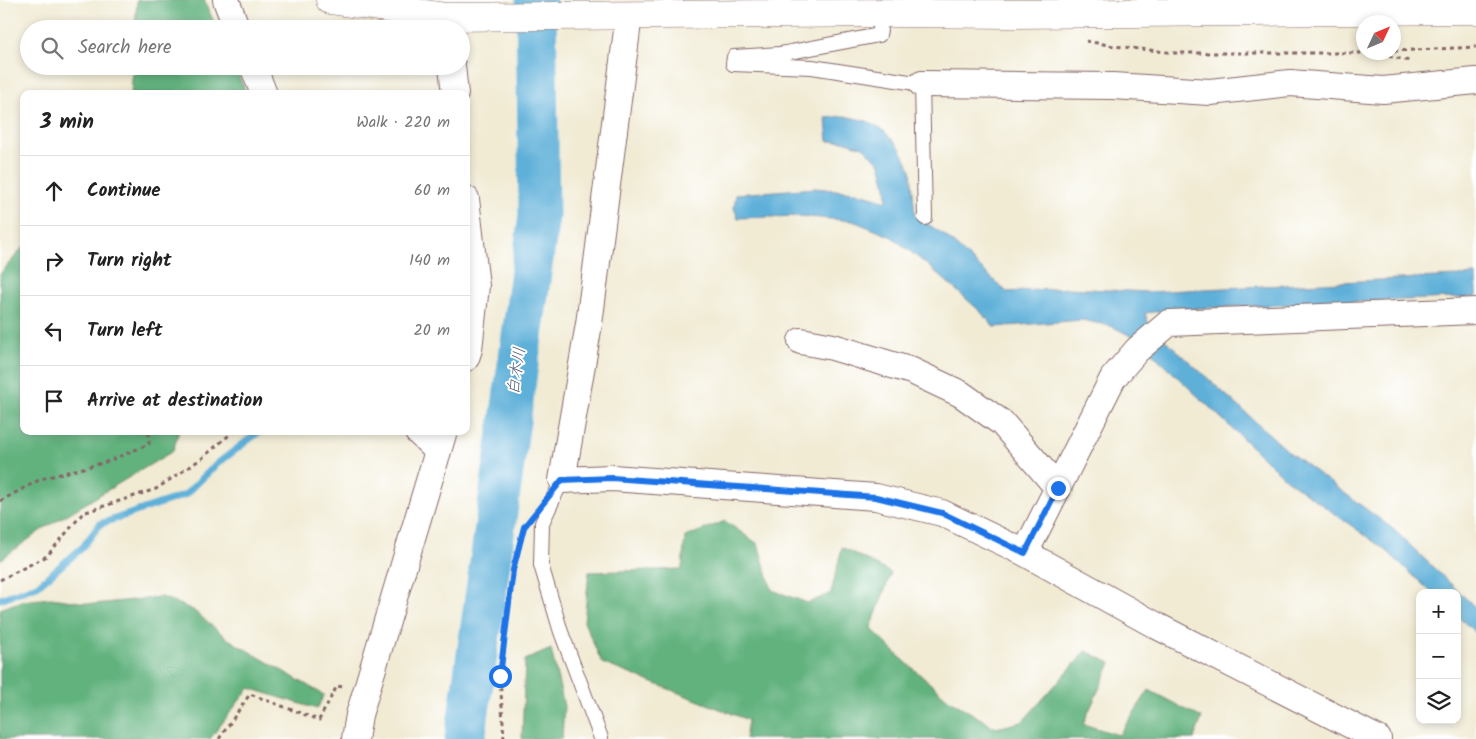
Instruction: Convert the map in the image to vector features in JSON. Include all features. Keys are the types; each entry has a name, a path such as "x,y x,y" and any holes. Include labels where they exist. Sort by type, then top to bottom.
{"main road":[{"path":"330,0 448,20"},
{"path":"470,20 583,15 1476,10"}],"street":[{"path":"226,0 234,20"},
{"path":"629,15 589,324 562,480 612,478 876,497 942,513 1025,553 1157,626 1378,739"},
{"path":"257,75 262,90"},
{"path":"453,75 455,90"},
{"path":"922,84 1113,86 1210,92 1290,84 1383,90 1476,82"},
{"path":"470,234 476,286 470,340"},
{"path":"1025,553 1113,378 1137,350 1169,322 1476,311"},
{"path":"801,341 912,371 962,394 1002,424 1058,488"},
{"path":"355,739 366,690 441,441 426,435"}],"lane":[{"path":"883,13 880,35 780,54 734,56 733,64 812,67 922,84 925,218"},
{"path":"562,480 542,523 541,565 561,632 601,738"}],"path":[{"path":"1077,39 1114,46 1175,53 1356,53"},
{"path":"1401,51 1476,47"},
{"path":"1401,59 1413,62"},
{"path":"0,501 41,479 106,462 149,444 149,435"},
{"path":"0,580 47,556 83,513 156,489 201,459 229,435"},
{"path":"504,739 500,676 513,570 522,536"},
{"path":"219,739 250,694 320,720 337,686 366,690"}],"green space":[{"path":"137,0 204,0 213,20 136,20"},
{"path":"132,75 238,75 245,90 131,90"},
{"path":"20,251 20,435 178,435 173,451 43,529 0,560 0,274"},
{"path":"725,521 758,544 772,590 808,603 831,593 842,547 891,573 871,628 900,657 948,699 996,728 1022,722 1086,651 1111,663 1083,724 1119,735 1149,690 1202,718 1194,739 745,739 748,720 602,663 584,622 589,572 682,569 685,537"},
{"path":"162,597 193,610 228,639 324,695 317,709 249,688 210,739 0,739 0,609 22,601 51,598 94,604"},
{"path":"551,649 564,706 562,739 522,739 525,660"}],"water":[{"path":"844,116 867,121 883,130 900,148 911,170 915,216 943,234 1007,292 1068,288 1148,292 1476,275 1476,297 1179,309 1145,313 1150,328 1289,452 1393,529 1456,589 1428,589 1387,551 1286,479 1137,339 1111,326 1082,320 994,327 980,311 892,237 853,221 799,216 738,218 734,208 736,194 815,188 856,192 887,201 886,185 880,163 863,147 843,141 828,141 826,118"},
{"path":"1461,594 1476,608 1476,633 1461,620"}],"waterway":[{"name":"白木川","path":"465,739 539,216 536,0"},
{"path":"0,599 37,586 83,547 100,524 185,495 217,464 255,435"}],"route":[{"path":"500,676 513,570 524,527 562,480 612,478 876,497 942,513 1025,553 1058,488"}]}
